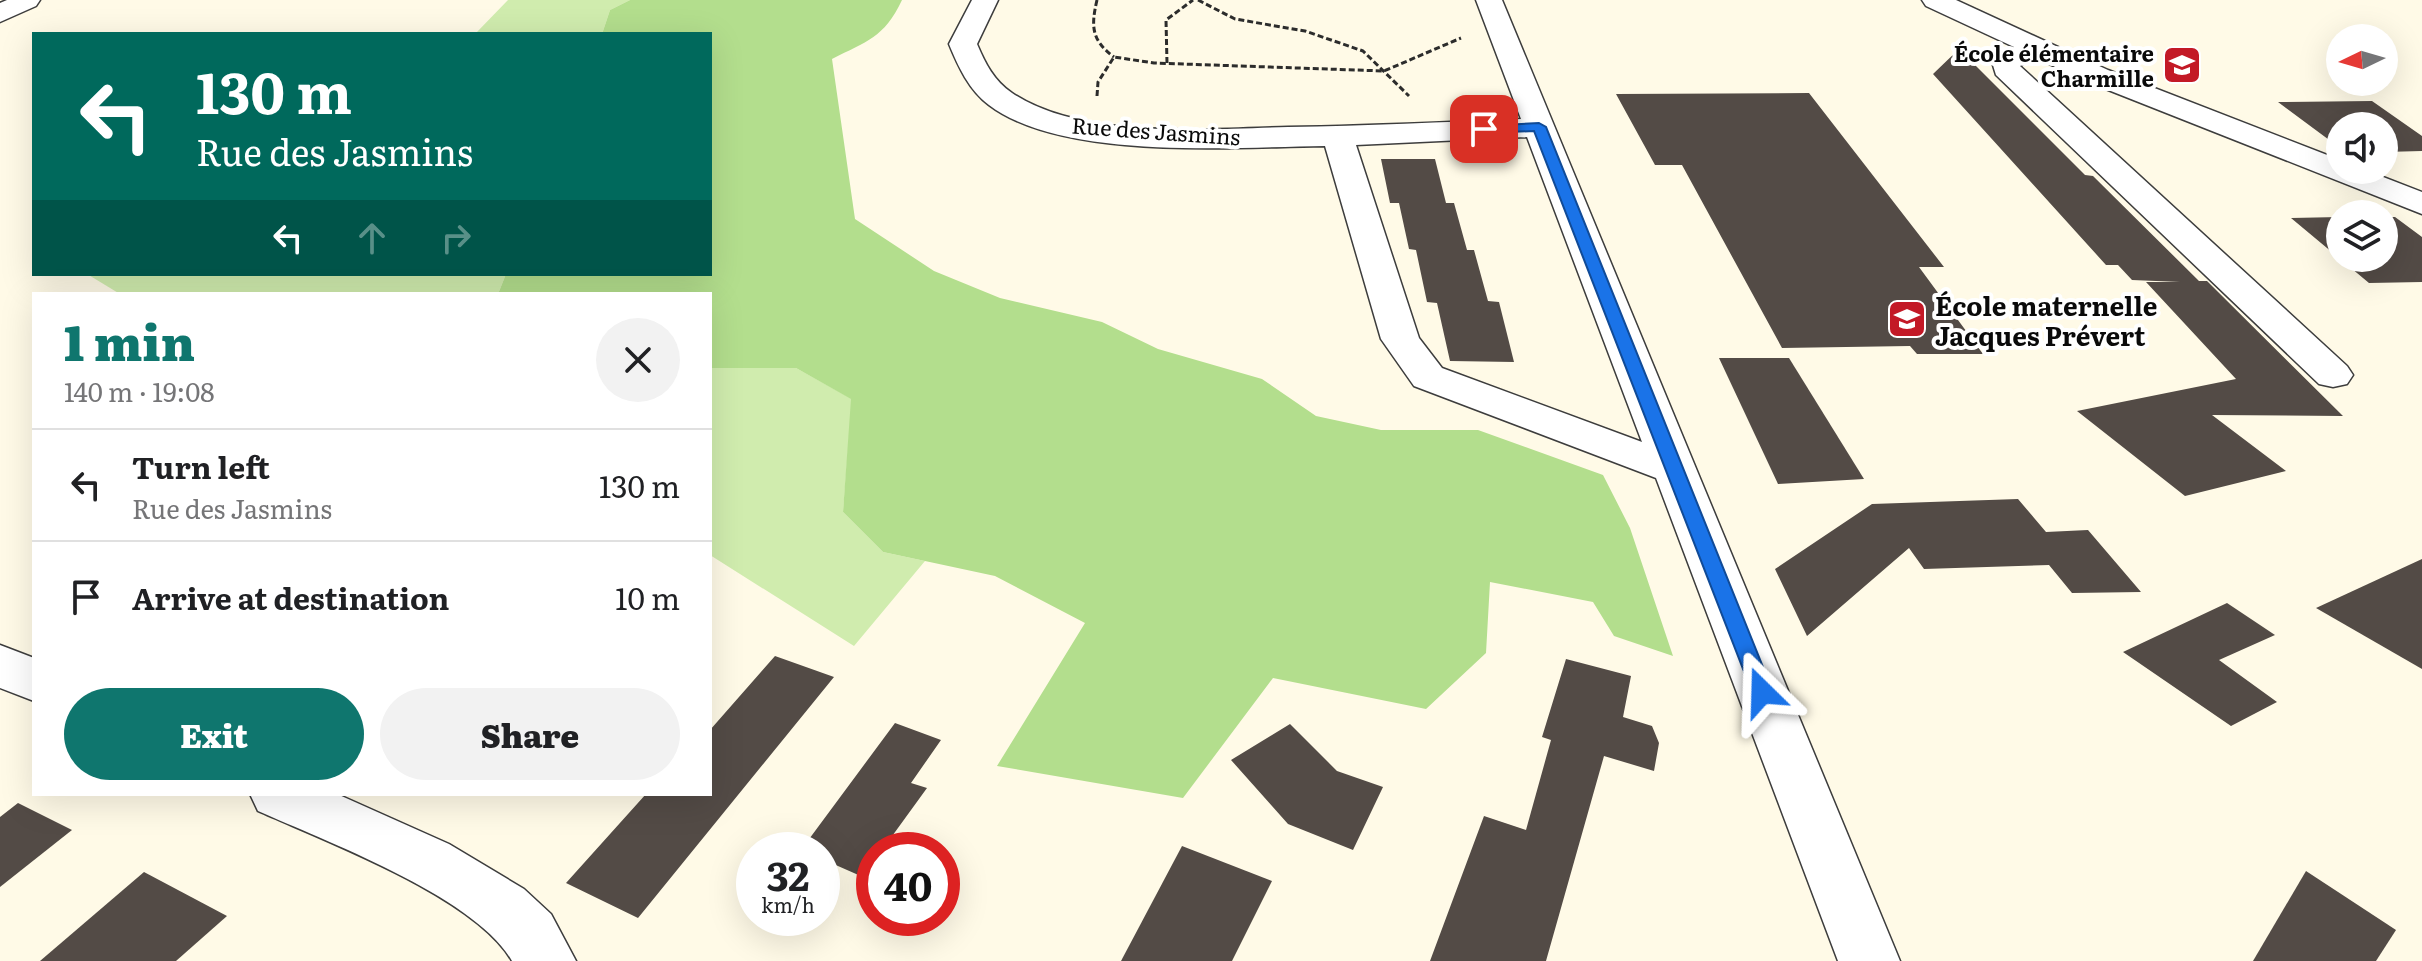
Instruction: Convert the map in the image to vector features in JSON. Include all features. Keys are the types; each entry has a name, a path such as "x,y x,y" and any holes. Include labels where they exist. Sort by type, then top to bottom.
{"street":[{"path":"0,14 27,0"},
{"name":"Rue des Jasmins","path":"985,0 963,44 974,72 1004,102 1068,127 1167,135 1338,136 1539,127"},
{"path":"1935,0 2034,48 2422,204"},
{"path":"1492,7 1869,961"},
{"path":"2034,48 2006,62 2006,69 2333,375"},
{"path":"1338,136 1400,339 1428,377 1674,469"},
{"path":"0,665 32,680"},
{"path":"282,796 462,880 525,925 545,961"}],"path":[{"path":"1097,0 1091,31 1096,45 1114,57 1167,63 1384,71 1462,37 1492,7"},
{"path":"1167,63 1166,20 1196,0 1235,19 1337,40 1363,51 1414,101 1429,132"},
{"path":"1093,129 1098,82 1114,57"}],"green space":[{"path":"508,0 630,0 610,10 603,32 477,32"},
{"path":"630,0 902,0 881,31 832,59 855,219 934,271 1000,298 1102,322 1158,349 1262,379 1316,416 1381,430 1478,430 1603,475 1630,528 1673,656 1614,636 1593,602 1490,582 1486,653 1426,709 1273,678 1183,798 997,766 1085,623 995,576 883,552 843,512 851,399 796,368 712,368 712,292 499,292 505,276 712,276 712,32 603,32 610,10"},
{"path":"90,276 505,276 499,292 117,292"},
{"path":"712,368 796,368 852,399 843,512 883,552 925,561 854,646 712,556"}],"building":[{"path":"1959,49 2085,175 2093,176 2199,281 2207,281 2343,416 2212,415 2286,471 2185,496 2077,411 2236,379 2146,282 2180,282 2132,280 2118,265 2106,265 1933,74"},
{"path":"1809,93 1944,267 1919,267 1983,354 1917,354 1910,346 1782,348 1682,165 1655,165 1616,94"},
{"path":"2372,101 2388,112 2326,112 2326,138 2278,102"},
{"path":"2398,119 2422,136 2422,151 2398,152"},
{"path":"1381,159 1435,159 1446,203 1454,203 1467,250 1474,250 1488,301 1499,302 1514,362 1450,361 1437,303 1427,302 1416,250 1409,249 1399,203 1390,203"},
{"path":"2326,217 2326,247 2291,218"},
{"path":"2398,219 2422,237 2422,282 2369,283 2356,272 2398,272"},
{"path":"1719,358 1789,358 1864,479 1778,484"},
{"path":"2018,499 2046,532 2088,530 2141,592 2072,593 2049,565 1924,569 1909,548 1807,636 1775,569 1872,504"},
{"path":"2422,559 2422,669 2316,608"},
{"path":"2227,603 2275,635 2219,660 2277,702 2231,726 2123,652"},
{"path":"775,656 834,677 638,918 566,883 644,796 712,796 712,728"},
{"path":"1566,659 1631,676 1623,717 1652,726 1659,743 1654,771 1604,756 1546,961 1430,961 1484,816 1526,830 1551,740 1542,737"},
{"path":"895,723 941,740 911,783 927,788 895,832 856,832 856,874 840,867 840,832 814,832"},
{"path":"1290,724 1337,771 1383,787 1353,850 1288,824 1231,760"},
{"path":"18,803 72,830 0,887 0,817"},
{"path":"1182,846 1272,881 1232,961 1121,961"},
{"path":"2306,871 2396,930 2376,961 2253,961"},
{"path":"144,872 227,916 176,961 40,961"}],"place":[{"name":"École élémentaire Charmille","path":"2182,65"},
{"name":"École maternelle Jacques Prévert","path":"1907,319"}],"route":[{"path":"1484,129 1539,127 1762,692"}]}
